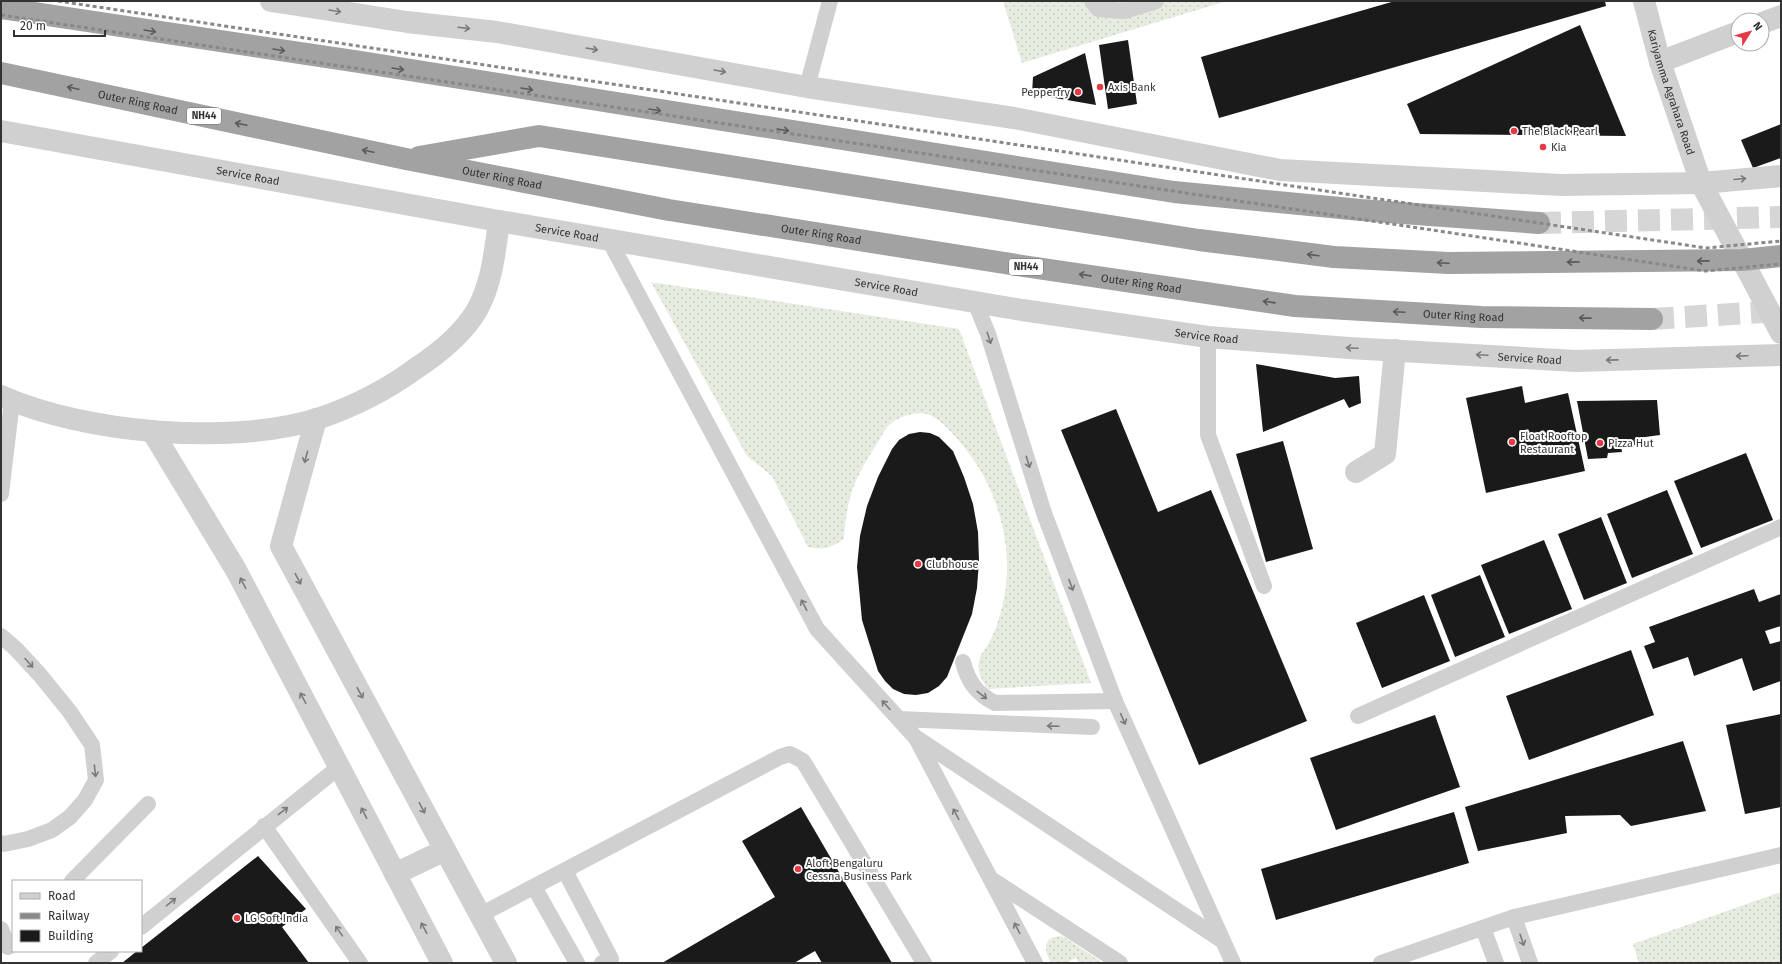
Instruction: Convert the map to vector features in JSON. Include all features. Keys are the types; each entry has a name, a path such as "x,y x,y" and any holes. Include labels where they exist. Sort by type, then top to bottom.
{"highway":[{"path":"1,8 368,64 1174,192 1361,210 1539,223"},
{"name":"Outer Ring Road","path":"1,73 406,159 685,212 1016,265 1295,306 1480,317 1652,320"},
{"path":"406,159 539,136 1199,240 1334,257 1449,263 1742,260 1781,256"}],"street":[{"path":"271,1 297,3 407,22 497,32 807,87 1014,118 1280,170 1561,184 1701,183 1781,176"},
{"name":"Kariyamma Agrahara Road","path":"1644,1 1660,62 1701,183 1781,333"},
{"path":"1770,20 1781,16"},
{"path":"1660,62 1730,35"},
{"name":"Service Road","path":"1,131 610,240 976,302 1208,337 1576,361 1781,355"},
{"path":"7,398 71,418 99,424 152,431 234,434 316,419 362,402 396,382 431,358 456,336 477,310 482,298 491,272 500,221"},
{"path":"1356,472 1385,454 1395,350"},
{"path":"316,419 281,546 506,963"},
{"path":"152,431 236,570 442,963"},
{"path":"395,874 445,850"}],"lane":[{"path":"807,87 830,1"},
{"path":"1092,1 1098,9 1124,11 1156,1"},
{"path":"610,240 817,629 916,738 1035,963"},
{"path":"976,302 988,334 1044,513 1115,701 1233,963"},
{"path":"1208,337 1208,435 1264,586"},
{"path":"1,494 7,398"},
{"path":"1358,716 1781,526"},
{"path":"1,636 16,649 40,675 70,712 92,745 96,780 85,800 70,817 52,830 28,839 4,844 1,842"},
{"path":"963,662 966,676 973,688 983,697 995,703 1115,701"},
{"path":"899,719 1092,727"},
{"path":"916,738 1223,941"},
{"path":"480,915 780,757 790,754 802,761 924,963"},
{"path":"142,925 339,767"},
{"path":"73,880 148,804"},
{"path":"264,826 360,963"},
{"path":"1381,963 1514,917 1781,855"},
{"path":"565,870 611,959 602,963"},
{"path":"992,880 1120,963"},
{"path":"534,887 577,963"},
{"path":"1514,917 1530,963"},
{"path":"1483,928 1496,963"},
{"path":"1,929 7,947"},
{"path":"96,963 110,952"}],"shaded area":[{"path":"1003,1 1227,1 1022,63"},
{"path":"651,282 959,329 1091,683 988,689 984,683 979,673 979,662 989,644 997,624 1003,603 1006,584 1006,546 1003,528 998,510 983,475 967,451 939,420 927,414 915,413 904,416 889,425 862,468 853,489 847,511 844,538 836,544 828,547 808,547 772,476 747,456"},
{"path":"1781,892 1781,963 1639,963 1633,944"},
{"path":"1059,936 1064,937 1103,963 1079,963 1076,958 1066,963 1051,963 1047,954 1046,946 1049,940"}],"building":[{"path":"1395,1 1605,1 1606,6 1219,118 1201,57"},
{"path":"1580,25 1626,136 1420,134 1407,104"},
{"path":"1128,40 1137,104 1108,109 1099,45"},
{"path":"1085,53 1096,105 1032,94 1033,77"},
{"path":"1781,124 1781,158 1753,168 1741,140"},
{"path":"1256,364 1335,378 1359,376 1361,403 1349,408 1344,399 1263,432"},
{"path":"1522,386 1525,403 1568,393 1585,471 1486,493 1466,398"},
{"path":"1657,400 1660,435 1638,438 1638,445 1621,446 1622,452 1608,453 1607,458 1588,459 1577,401"},
{"path":"1116,409 1158,512 1211,490 1307,721 1199,765 1061,430"},
{"name":"Clubhouse","path":"920,432 930,433 939,437 953,451 973,504 978,532 979,561 977,588 972,614 947,677 939,686 928,693 916,695 904,694 893,689 878,671 862,620 857,567 860,536 867,506 878,477 892,449 899,440 909,434"},
{"path":"1283,441 1313,549 1266,562 1236,454"},
{"path":"1746,453 1773,520 1701,548 1674,481"},
{"path":"1667,490 1693,554 1632,578 1607,514"},
{"path":"1601,517 1627,583 1584,600 1558,534"},
{"path":"1544,540 1572,609 1509,634 1481,565"},
{"path":"1480,575 1505,637 1455,657 1431,595"},
{"path":"1754,589 1759,602 1781,594 1781,626 1765,631 1770,644 1781,641 1781,681 1753,691 1742,658 1694,676 1688,657 1653,669 1644,646 1655,642 1649,627"},
{"path":"1424,595 1450,661 1382,688 1356,623"},
{"path":"1631,650 1654,715 1529,760 1506,696"},
{"path":"1781,714 1781,807 1745,814 1726,725"},
{"path":"1435,715 1460,787 1336,830 1310,758"},
{"path":"1683,741 1706,811 1631,826 1620,815 1565,816 1567,833 1478,851 1465,807"},
{"name":"Aloft Bengaluru Cessna Business Park","path":"801,807 892,963 822,963 815,951 794,963 662,963 775,897 742,841"},
{"path":"1454,812 1469,863 1276,920 1261,869"},
{"name":"LG Soft India","path":"258,856 306,909 282,927 309,963 122,963 136,952 142,952 142,947"}],"tunnel":[{"path":"1539,223 1781,217"},
{"path":"1652,319 1781,311"}],"railway":[{"path":"58,1 1706,248 1781,241"},
{"path":"1,15 1705,271 1781,264"}],"place":[{"name":"Axis Bank","path":"1100,87"},
{"name":"Pepperfry","path":"1078,92"},
{"name":"The Black Pearl","path":"1514,131"},
{"name":"Kia","path":"1543,147"},
{"name":"Float Rooftop Restaurant","path":"1512,442"},
{"name":"Pizza Hut","path":"1600,443"},
{"name":"Clubhouse","path":"918,564"},
{"name":"Aloft Bengaluru Cessna Business Park","path":"798,869"},
{"name":"LG Soft India","path":"237,918"}]}
